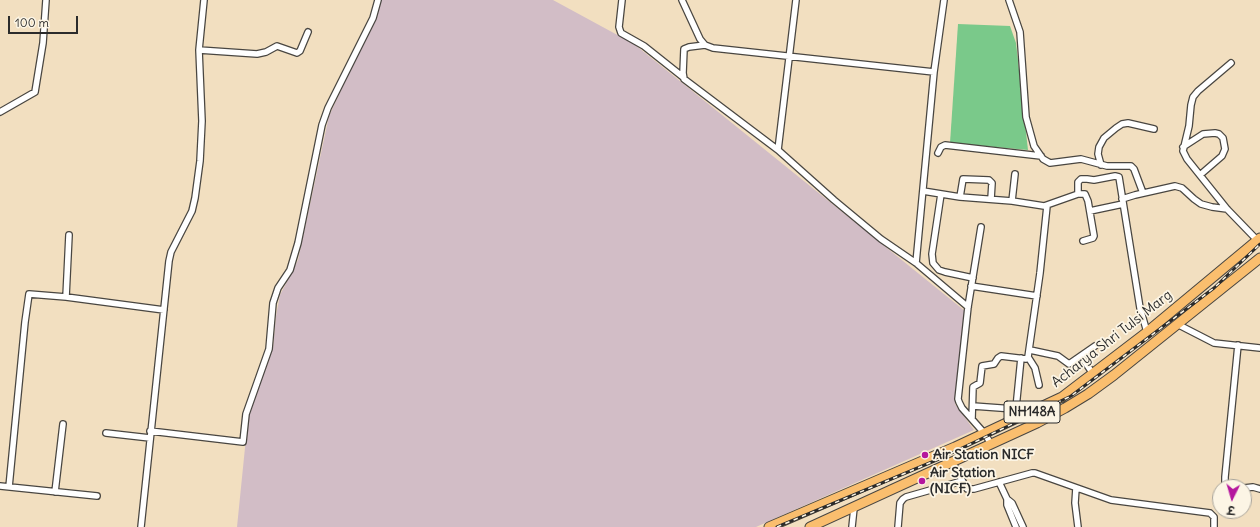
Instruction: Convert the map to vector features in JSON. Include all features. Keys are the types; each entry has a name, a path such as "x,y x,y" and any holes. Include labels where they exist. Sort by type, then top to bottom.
{"highway":[{"name":"Acharya Shri Tulsi Marg","path":"769,527 985,434 1062,397 1147,332 1258,239"},
{"name":"Acharya Shri Tulsi Marg","path":"810,527 1051,416 1088,394 1114,376 1260,258"},
{"path":"1208,280 1219,292"}],"street":[{"path":"0,112 35,92 43,42 46,0"},
{"path":"141,527 169,261 171,252 192,211 200,161 202,121 199,50 204,0"},
{"path":"150,431 243,442 246,414 269,349 274,303 278,288 290,270 298,243 322,125 328,108 373,18 378,0"},
{"path":"622,0 618,27 621,33 644,46 778,150 859,220 916,263 968,307"},
{"path":"682,0 700,39 705,45"},
{"path":"778,150 796,0"},
{"path":"916,263 934,72 944,0"},
{"path":"1009,0 1020,32 1026,117 1032,142 1041,156 1045,161 1050,163 1081,159 1107,166 1127,165 1133,167 1143,193"},
{"path":"199,50 257,54 266,52 277,46 297,53 300,51 308,32"},
{"path":"683,77 684,51 686,48 705,45 713,48 934,72"},
{"path":"1231,63 1193,97 1190,105 1188,126 1183,147 1184,155 1227,209 1258,239"},
{"path":"1101,165 1098,154 1099,147 1104,138 1116,128 1122,124 1128,123 1154,129"},
{"path":"1183,147 1203,134 1215,133 1224,138 1225,149 1222,156 1200,175"},
{"path":"938,153 941,147 945,145 1041,156"},
{"path":"1012,201 1015,174"},
{"path":"1078,194 1077,185 1081,179 1096,180 1116,176 1119,178 1140,308 1147,332"},
{"path":"960,197 963,179 989,180 992,183 991,200"},
{"path":"1090,211 1122,202 1143,193 1173,186 1182,188 1201,204 1227,209"},
{"path":"923,191 960,197 1012,201 1047,206 1078,194 1085,194 1087,196 1094,236 1093,238 1083,241"},
{"path":"941,194 932,254 933,263 939,270 973,278"},
{"path":"1039,384 1035,368 1028,357 1037,296 1047,206"},
{"path":"981,227 968,307 958,399 962,408 985,434 991,444"},
{"path":"66,296 69,235"},
{"path":"972,286 1037,296"},
{"path":"9,487 29,295 66,296 164,310"},
{"path":"1177,324 1214,343 1260,348"},
{"path":"1225,479 1238,345"},
{"path":"1030,350 1058,356 1068,364 1096,346"},
{"path":"972,419 974,387 980,383 983,365 994,364 1001,356 1026,359 1028,357"},
{"path":"1081,356 1093,374"},
{"path":"973,406 1016,408 1021,358"},
{"path":"55,492 63,424"},
{"path":"106,433 150,438"},
{"path":"952,462 965,488 970,490 1032,473 1119,502 1210,513 1214,517 1214,527"},
{"path":"898,527 900,503 903,499 962,481"},
{"path":"999,482 1007,499 1007,505 1016,527"},
{"path":"0,486 97,496"},
{"path":"1076,488 1075,503 1078,527"},
{"path":"1007,499 1012,503 1023,527"},
{"path":"852,527 854,508"}],"shaded area":[{"path":"379,0 553,0 634,44 965,311 955,404 974,430 756,527 237,527 248,418 273,348 276,316 280,295 298,260 329,116 377,13"}],"green space":[{"path":"958,24 1010,26 1016,43 1028,150 950,143"}],"railway":[{"path":"777,527 939,459 1071,396 1214,288 1260,244"}],"place":[{"name":"Air Station NICF","path":"925,455"},
{"name":"Air Station (NICF)","path":"922,481"}]}
